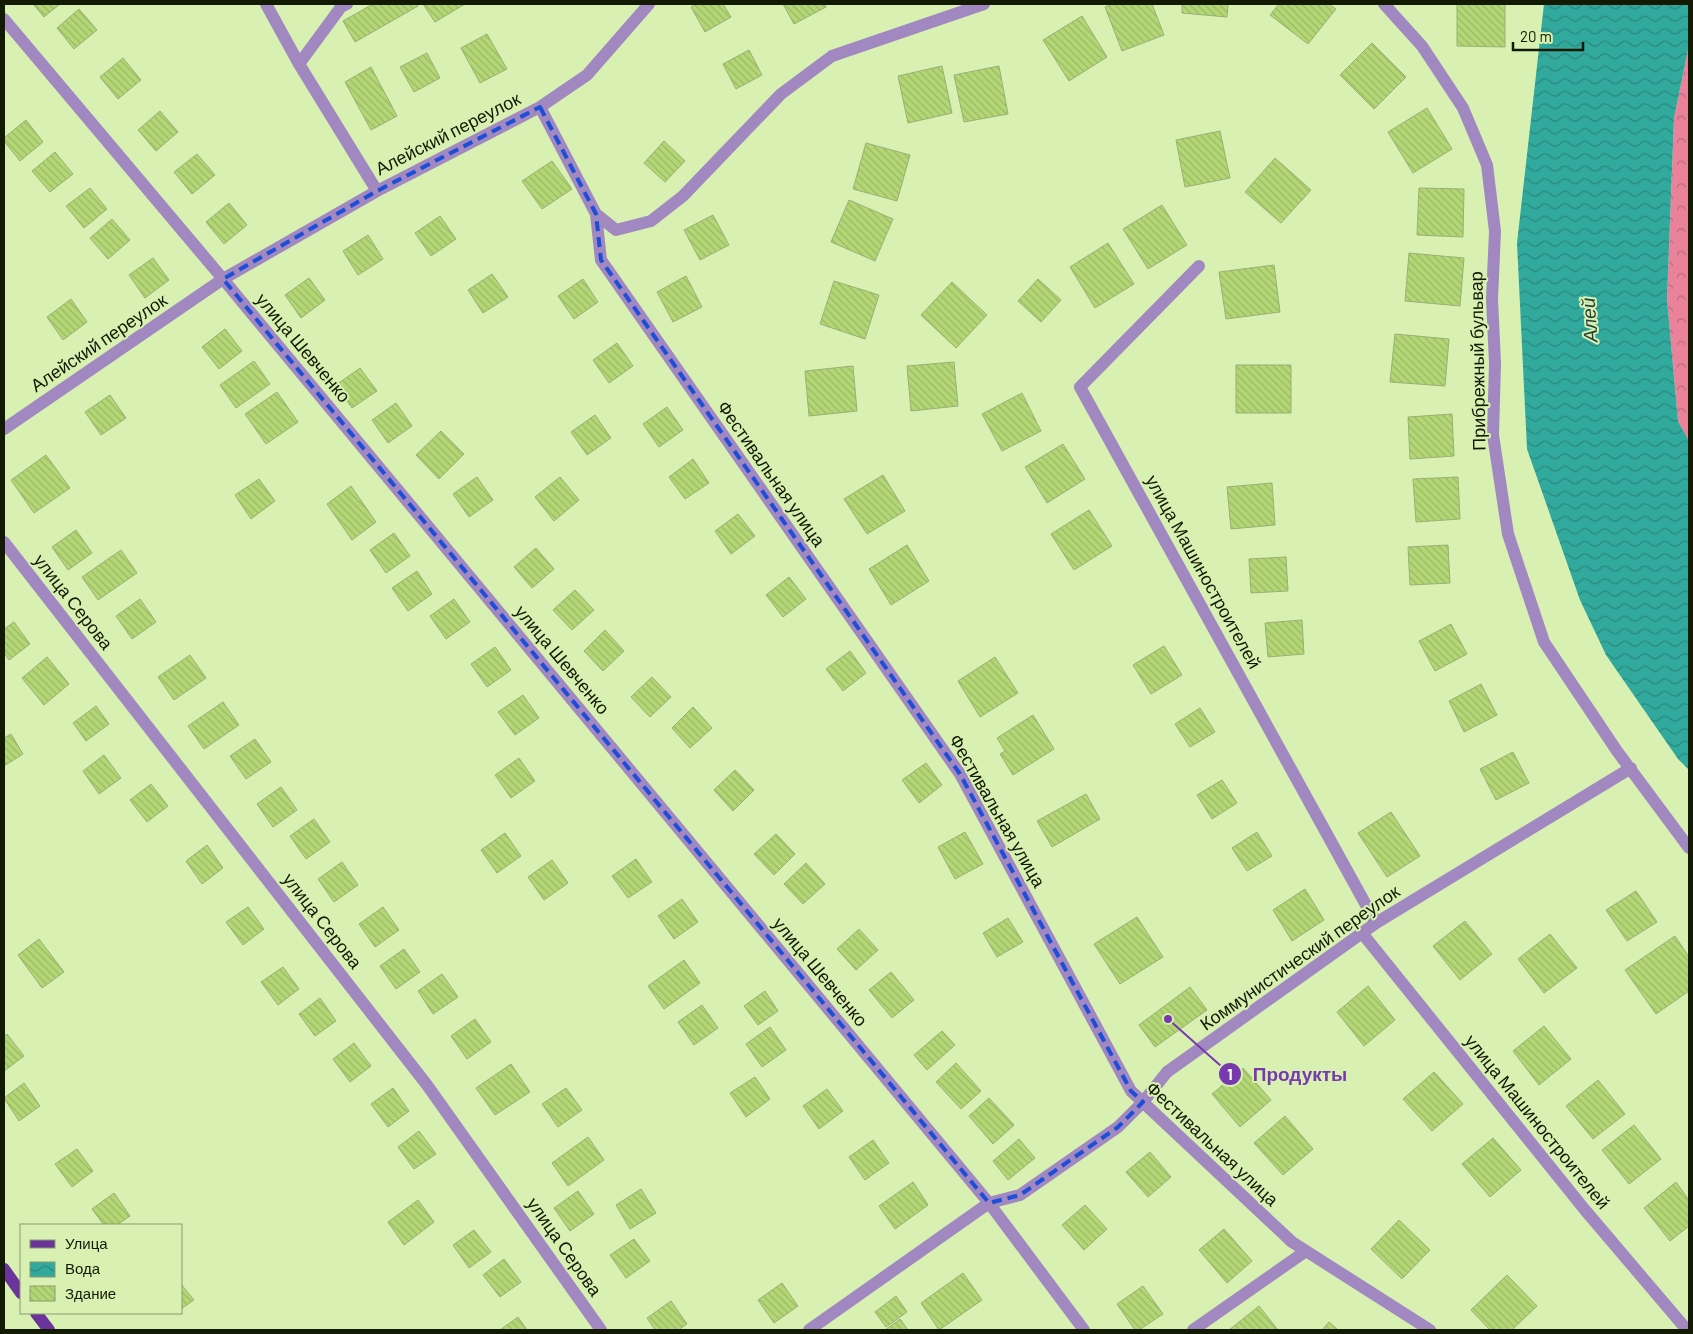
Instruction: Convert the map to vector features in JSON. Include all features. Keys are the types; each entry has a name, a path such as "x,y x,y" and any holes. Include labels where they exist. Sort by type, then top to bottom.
{"main road":[{"path":"4,1269 20,1292"},
{"path":"37,1314 49,1330"}],"street":[{"path":"266,4 299,64 377,190"},
{"path":"299,64 341,7 347,4"},
{"path":"540,107 587,75 649,4"},
{"name":"Алейский переулок","path":"4,429 223,279 377,190 540,107 596,214 616,230 650,221 683,196 781,94 832,56 984,4"},
{"name":"Прибрежный бульвар","path":"1384,4 1422,46 1463,108 1487,165 1494,231 1492,299 1495,364 1493,435 1508,534 1544,642 1630,768 1689,848"},
{"name":"улица Шевченко","path":"4,19 223,279 989,1202 1084,1330"},
{"name":"Фестивальная улица","path":"596,214 601,260 960,774 1131,1091 1292,1242 1430,1330"},
{"name":"улица Машиностроителей","path":"1199,266 1080,386 1376,923"},
{"name":"улица Серова","path":"4,542 427,1085 601,1330"},
{"name":"Коммунистический переулок","path":"809,1330 989,1202 1020,1195 1118,1127 1143,1102 1167,1072 1376,923 1630,768"},
{"name":"улица Машиностроителей","path":"1362,933 1579,1202 1687,1330"},
{"path":"1193,1330 1306,1251"}],"highlighted area":[{"path":"540,107 596,214 601,260 960,774 1131,1091 1143,1102 1118,1127 1020,1195 989,1203 223,279 377,191"}],"green space":[{"path":"1689,45 1689,441 1678,421 1667,299 1674,118"}],"water":[{"name":"Алей","path":"1544,4 1689,4 1689,45 1674,118 1667,299 1678,421 1689,441 1689,770 1678,759 1606,655 1580,600 1527,449 1517,243"}],"building":[{"path":"33,4 60,4 44,17"},
{"path":"373,4 417,4 418,6 355,42 343,21"},
{"path":"423,4 465,4 435,22"},
{"path":"697,4 723,4 731,17 705,32 691,7"},
{"path":"783,4 825,4 826,7 794,24"},
{"path":"1113,4 1152,4 1164,35 1122,51 1105,7"},
{"path":"1182,4 1228,4 1227,17 1182,13"},
{"path":"1279,4 1329,4 1336,9 1308,44 1270,15"},
{"path":"1457,4 1505,4 1505,47 1457,46"},
{"path":"79,9 97,30 74,49 57,28"},
{"path":"1082,16 1107,57 1069,81 1043,40"},
{"path":"487,34 507,69 480,83 461,48"},
{"path":"1372,43 1406,77 1374,109 1340,75"},
{"path":"749,50 762,75 736,89 723,64"},
{"path":"427,53 440,78 414,92 400,67"},
{"path":"123,58 141,80 118,99 100,77"},
{"path":"942,66 952,113 908,123 898,76"},
{"path":"999,66 1008,114 964,122 954,75"},
{"path":"371,67 397,116 371,130 345,82"},
{"path":"1427,108 1452,149 1413,173 1388,132"},
{"path":"160,111 178,132 156,151 138,130"},
{"path":"26,120 43,142 20,161 4,141 4,138"},
{"path":"1220,131 1230,178 1185,187 1176,140"},
{"path":"664,141 685,161 665,182 644,163"},
{"path":"866,143 910,155 897,201 853,189"},
{"path":"55,152 73,174 50,192 32,171"},
{"path":"197,154 215,175 192,194 174,172"},
{"path":"1275,158 1311,190 1281,223 1245,192"},
{"path":"552,161 572,189 542,209 522,181"},
{"path":"90,188 107,209 84,228 66,206"},
{"path":"1419,188 1464,189 1463,237 1417,235"},
{"path":"849,200 893,219 875,261 831,242"},
{"path":"229,203 247,225 224,244 206,222"},
{"path":"1162,205 1187,245 1148,269 1123,229"},
{"path":"713,215 729,245 700,260 684,230"},
{"path":"440,216 456,239 431,256 415,233"},
{"path":"112,219 130,240 108,259 90,238"},
{"path":"368,235 383,259 358,275 343,251"},
{"path":"1108,243 1134,284 1095,308 1070,267"},
{"path":"1409,253 1464,258 1460,306 1405,301"},
{"path":"153,258 169,280 145,298 129,275"},
{"path":"1274,265 1280,312 1226,319 1219,272"},
{"path":"492,274 508,297 483,313 468,290"},
{"path":"686,276 702,307 673,322 657,292"},
{"path":"309,278 325,300 301,318 285,295"},
{"path":"583,279 598,302 574,319 558,296"},
{"path":"1038,279 1061,300 1041,322 1018,301"},
{"path":"834,281 879,295 865,339 820,324"},
{"path":"952,282 987,315 956,348 921,315"},
{"path":"71,299 87,322 63,340 47,317"},
{"path":"225,329 242,351 219,369 202,347"},
{"path":"1395,334 1449,339 1445,386 1390,382"},
{"path":"617,343 633,366 609,383 593,360"},
{"path":"254,361 270,384 236,408 220,385"},
{"path":"954,362 958,406 911,411 907,366"},
{"path":"1236,365 1291,365 1291,413 1236,413"},
{"path":"853,366 857,411 809,416 805,371"},
{"path":"360,368 377,391 352,408 336,385"},
{"path":"277,392 298,422 266,444 245,414"},
{"path":"1022,393 1041,431 1002,451 982,414"},
{"path":"110,395 126,418 101,435 85,412"},
{"path":"396,403 412,426 388,443 372,420"},
{"path":"667,407 683,430 659,447 643,424"},
{"path":"1452,414 1454,456 1410,459 1408,417"},
{"path":"595,415 611,438 587,455 571,432"},
{"path":"441,431 464,454 439,479 416,455"},
{"path":"1063,444 1085,479 1047,503 1025,467"},
{"path":"46,455 70,488 34,513 11,480"},
{"path":"693,459 709,483 685,499 669,477"},
{"path":"883,475 905,511 867,534 844,499"},
{"path":"477,477 493,500 469,517 453,494"},
{"path":"560,477 579,500 554,521 535,497"},
{"path":"1458,477 1460,519 1416,522 1413,479"},
{"path":"259,479 275,501 251,519 235,495"},
{"path":"1272,483 1275,525 1231,529 1227,487"},
{"path":"351,486 376,522 352,540 327,504"},
{"path":"1089,510 1112,546 1074,570 1051,534"},
{"path":"738,514 755,536 731,554 715,531"},
{"path":"76,530 92,553 68,570 52,547"},
{"path":"394,533 410,556 386,573 370,550"},
{"path":"907,545 929,581 891,605 869,569"},
{"path":"1448,545 1450,583 1410,585 1408,547"},
{"path":"536,548 554,569 532,588 514,567"},
{"path":"121,550 137,573 98,600 82,577"},
{"path":"1286,557 1288,591 1251,593 1249,559"},
{"path":"417,571 432,594 408,611 392,588"},
{"path":"789,577 806,599 783,617 766,595"},
{"path":"575,590 594,610 572,630 553,610"},
{"path":"140,599 156,622 132,639 116,616"},
{"path":"454,599 470,622 446,639 430,616"},
{"path":"1302,620 1304,654 1268,657 1265,623"},
{"path":"14,622 30,644 9,660 4,653 4,629"},
{"path":"1451,624 1467,654 1435,671 1419,641"},
{"path":"605,630 624,651 603,671 584,651"},
{"path":"1164,646 1182,675 1151,694 1133,665"},
{"path":"495,647 511,670 487,687 471,664"},
{"path":"850,651 866,673 843,691 826,669"},
{"path":"190,655 206,678 174,700 158,677"},
{"path":"47,657 69,684 44,705 22,678"},
{"path":"995,657 1018,693 980,717 958,681"},
{"path":"652,677 671,697 650,717 631,697"},
{"path":"1481,684 1497,715 1464,732 1449,701"},
{"path":"523,695 539,718 515,735 498,712"},
{"path":"223,702 239,725 204,749 188,726"},
{"path":"96,706 109,724 86,741 73,723"},
{"path":"693,707 712,728 690,748 672,728"},
{"path":"1200,708 1215,732 1190,747 1175,724"},
{"path":"1033,715 1054,749 1013,775 1000,754 1005,751 997,738"},
{"path":"11,734 23,754 4,766 4,738"},
{"path":"255,739 271,762 246,779 230,756"},
{"path":"1513,752 1529,783 1496,800 1480,769"},
{"path":"104,755 121,778 99,794 83,771"},
{"path":"519,758 535,781 511,798 495,775"},
{"path":"926,763 942,785 919,803 902,780"},
{"path":"735,770 754,790 733,811 714,790"},
{"path":"1222,780 1237,803 1212,819 1197,795"},
{"path":"151,784 168,806 147,822 130,800"},
{"path":"281,787 297,810 273,827 257,804"},
{"path":"1086,794 1100,819 1052,847 1037,821"},
{"path":"1391,812 1420,856 1387,877 1358,833"},
{"path":"314,819 330,842 306,859 290,836"},
{"path":"965,832 983,864 955,879 938,847"},
{"path":"1257,832 1272,856 1247,871 1232,848"},
{"path":"505,833 521,856 497,873 481,850"},
{"path":"776,834 795,854 774,875 754,854"},
{"path":"207,845 223,868 202,884 186,861"},
{"path":"636,859 652,882 628,898 612,876"},
{"path":"552,860 568,883 544,900 528,877"},
{"path":"342,862 358,885 334,902 318,879"},
{"path":"806,863 825,884 803,904 784,884"},
{"path":"1305,889 1324,920 1292,941 1273,910"},
{"path":"1636,891 1657,922 1627,941 1606,910"},
{"path":"682,899 698,922 674,939 658,916"},
{"path":"248,907 264,929 243,945 226,922"},
{"path":"383,907 399,930 375,947 359,924"},
{"path":"1137,917 1163,957 1120,984 1094,944"},
{"path":"1008,918 1023,942 997,957 983,933"},
{"path":"1465,921 1492,954 1460,980 1433,946"},
{"path":"859,929 878,950 856,970 837,949"},
{"path":"1550,934 1577,968 1544,993 1518,959"},
{"path":"1675,936 1689,957 1689,991 1656,1014 1625,970"},
{"path":"39,939 64,972 42,988 18,955"},
{"path":"404,949 420,972 396,989 380,966"},
{"path":"684,960 700,983 664,1009 648,986"},
{"path":"283,967 299,989 278,1005 261,982"},
{"path":"891,972 914,1000 892,1018 869,990"},
{"path":"442,974 458,997 433,1014 418,991"},
{"path":"1368,986 1395,1020 1364,1046 1337,1012"},
{"path":"1190,987 1207,1010 1155,1047 1139,1025"},
{"path":"765,991 778,1011 758,1025 744,1006"},
{"path":"320,998 336,1021 315,1036 299,1014"},
{"path":"702,1005 718,1028 694,1045 678,1022"},
{"path":"475,1019 491,1042 467,1059 451,1036"},
{"path":"1544,1026 1571,1059 1539,1085 1513,1051"},
{"path":"770,1027 786,1050 762,1067 746,1044"},
{"path":"942,1031 955,1045 927,1070 914,1055"},
{"path":"7,1034 24,1056 4,1071 4,1036"},
{"path":"354,1043 371,1066 350,1082 333,1059"},
{"path":"956,1063 981,1091 961,1109 936,1082"},
{"path":"511,1064 530,1092 495,1115 476,1088"},
{"path":"1243,1068 1271,1100 1240,1127 1212,1094"},
{"path":"1434,1072 1463,1104 1432,1131 1403,1099"},
{"path":"755,1077 770,1099 746,1117 730,1093"},
{"path":"1598,1080 1625,1114 1593,1139 1566,1106"},
{"path":"24,1083 40,1106 19,1121 4,1098"},
{"path":"393,1088 409,1111 388,1127 371,1104"},
{"path":"566,1088 582,1110 558,1127 542,1104"},
{"path":"827,1089 843,1111 819,1129 803,1106"},
{"path":"989,1098 1014,1125 993,1144 969,1116"},
{"path":"1285,1116 1313,1149 1283,1175 1254,1143"},
{"path":"1634,1125 1661,1159 1629,1184 1602,1150"},
{"path":"419,1131 436,1154 414,1169 398,1147"},
{"path":"588,1137 604,1160 568,1186 552,1163"},
{"path":"1493,1138 1521,1170 1490,1197 1462,1164"},
{"path":"1019,1139 1035,1158 1008,1180 993,1161"},
{"path":"873,1140 889,1163 865,1180 849,1157"},
{"path":"77,1149 93,1171 72,1187 55,1164"},
{"path":"1150,1152 1171,1177 1148,1197 1126,1172"},
{"path":"913,1182 928,1205 895,1229 879,1206"},
{"path":"1676,1182 1689,1200 1689,1226 1670,1241 1644,1208"},
{"path":"641,1189 656,1213 630,1229 616,1205"},
{"path":"578,1191 594,1214 570,1231 554,1208"},
{"path":"114,1193 130,1216 118,1224 103,1224 92,1209"},
{"path":"418,1200 434,1222 404,1245 388,1222"},
{"path":"1085,1205 1107,1229 1084,1250 1062,1225"},
{"path":"1399,1220 1430,1250 1402,1279 1371,1249"},
{"path":"1224,1229 1252,1261 1227,1283 1199,1250"},
{"path":"474,1230 491,1252 469,1268 453,1245"},
{"path":"634,1239 650,1261 626,1278 610,1255"},
{"path":"504,1259 521,1282 500,1297 483,1275"},
{"path":"963,1273 982,1300 939,1330 921,1303"},
{"path":"1507,1275 1537,1306 1512,1330 1490,1330 1471,1310"},
{"path":"782,1283 798,1306 774,1323 758,1300"},
{"path":"182,1285 194,1300 182,1308"},
{"path":"1143,1286 1163,1314 1139,1330 1135,1330 1117,1304"},
{"path":"896,1296 907,1312 886,1327 875,1312"},
{"path":"671,1301 687,1324 678,1330 655,1330 647,1318"},
{"path":"1259,1306 1278,1330 1229,1330"},
{"path":"518,1317 527,1330 500,1330"},
{"path":"900,1319 908,1330 885,1330"},
{"path":"1329,1322 1338,1330 1322,1330"}],"place":[{"name":"Продукты","path":"1168,1019"}]}
